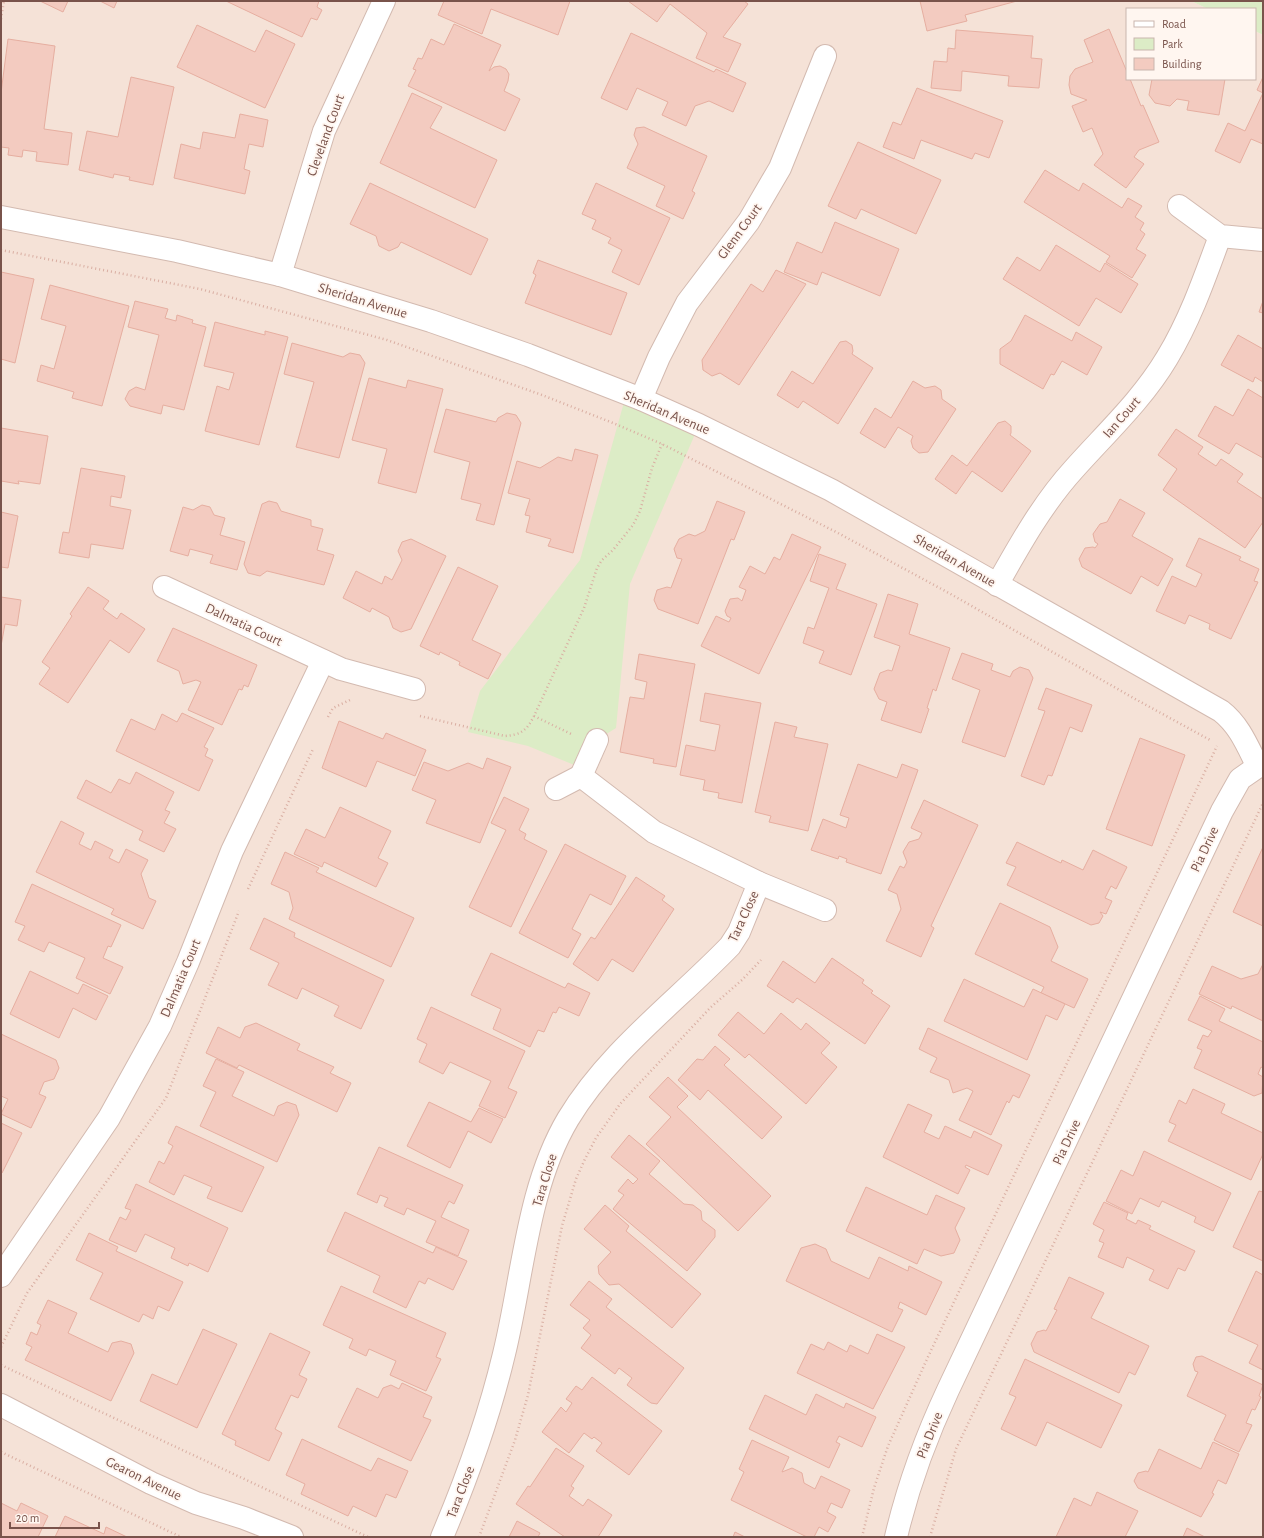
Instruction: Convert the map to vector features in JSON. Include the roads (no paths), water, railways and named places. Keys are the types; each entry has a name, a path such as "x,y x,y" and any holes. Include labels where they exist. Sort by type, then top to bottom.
{"street":[{"name":"Cleveland Court","path":"280,275 324,131 384,1"},
{"name":"Glenn Court","path":"641,399 659,357 687,303 748,221 780,168 824,56"},
{"path":"1179,206 1220,236 1263,240"},
{"name":"Sheridan Avenue","path":"1,216 177,251 280,275 431,321 528,355 641,399 706,428 831,490 1221,711 1233,720 1260,764"},
{"name":"Ian Court","path":"997,584 1052,496 1074,469 1124,416 1167,358 1195,303 1220,236"},
{"name":"Dalmatia Court","path":"164,586 323,662 341,669 414,689"},
{"name":"Dalmatia Court","path":"1,1276 109,1118 156,1032 188,962 232,851 323,662"},
{"path":"556,789 581,776 596,743"},
{"name":"Pia Drive","path":"896,1537 910,1484 948,1390 1222,811 1240,779 1260,764"},
{"name":"Tara Close","path":"581,776 654,832 759,883 825,910"},
{"name":"Tara Close","path":"442,1537 480,1438 504,1354 539,1189 556,1142 580,1102 612,1062 730,946 739,932 759,883"},
{"name":"Gearon Avenue","path":"1,1405 158,1486 196,1503 251,1520 292,1537"}]}
